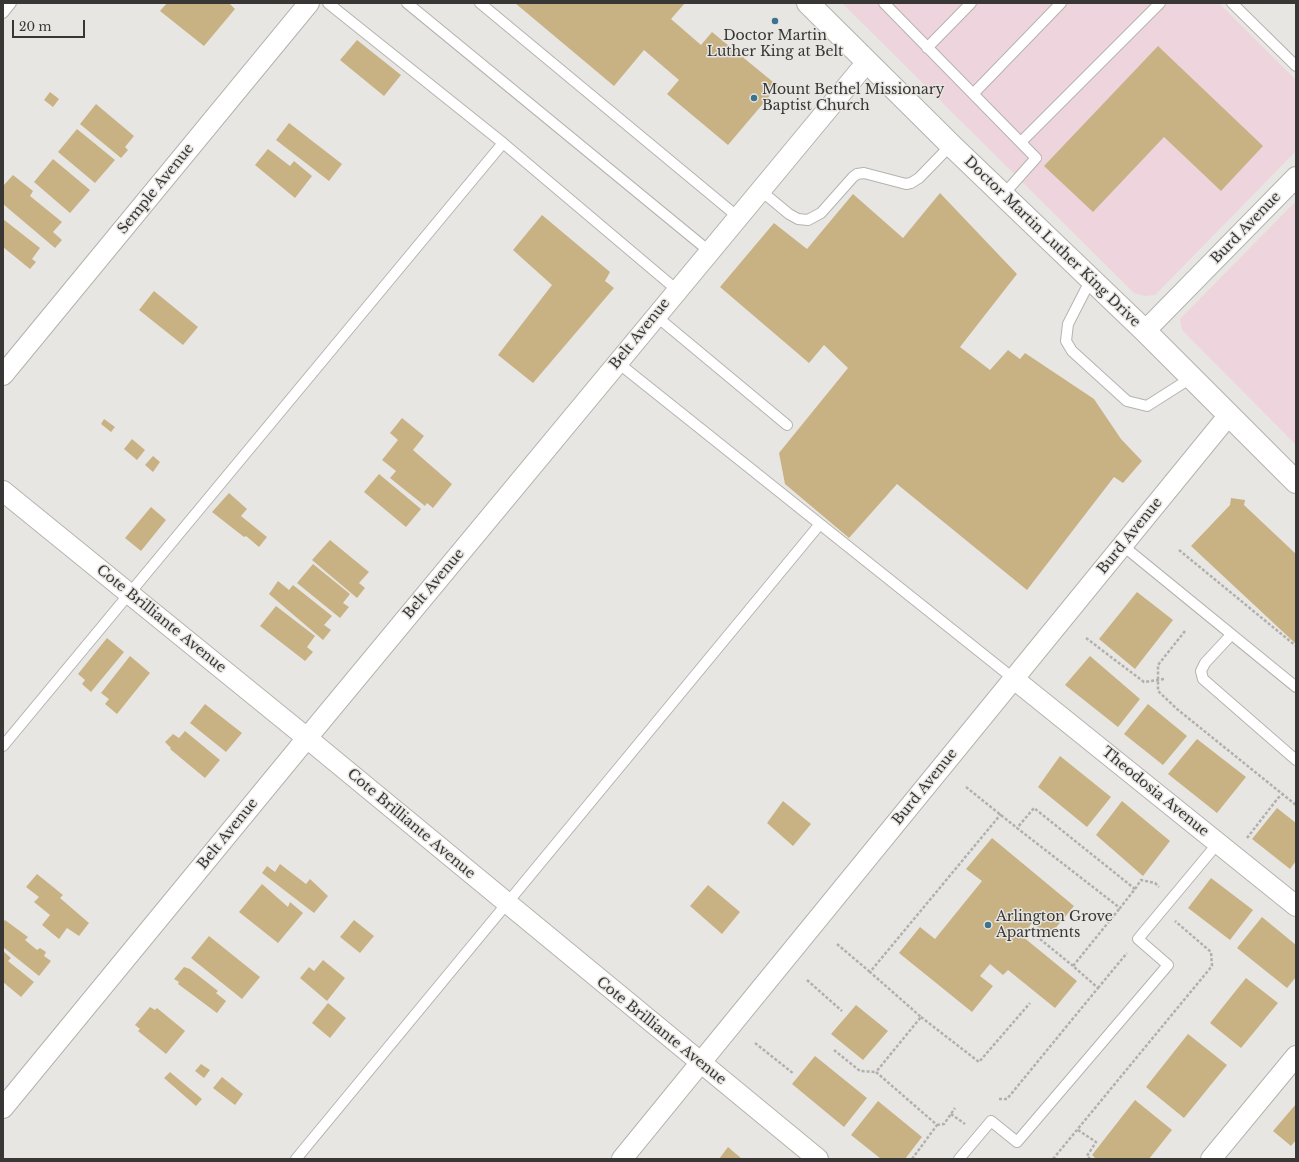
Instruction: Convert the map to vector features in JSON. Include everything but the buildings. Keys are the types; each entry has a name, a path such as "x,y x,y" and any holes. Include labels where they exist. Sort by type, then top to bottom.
{"main road":[{"name":"Doctor Martin Luther King Drive","path":"808,3 951,145 1145,331 1190,378 1296,482"}],"street":[{"name":"Semple Avenue","path":"3,375 309,3"},
{"name":"Belt Avenue","path":"3,1108 866,62"},
{"name":"Burd Avenue","path":"1145,331 1296,176"},
{"name":"Burd Avenue","path":"622,1159 1228,416"},
{"name":"Cote Brilliante Avenue","path":"3,491 307,738 818,1159"},
{"name":"Theodosia Avenue","path":"1014,679 1296,906"},
{"path":"1215,1158 1296,1056"}],"lane":[{"path":"3,13 11,3"},
{"path":"328,3 503,142 678,290"},
{"path":"407,3 709,251"},
{"path":"480,3 738,217"},
{"path":"884,3 1036,158 1004,195"},
{"path":"927,48 971,3"},
{"path":"973,94 1061,3"},
{"path":"1021,142 1160,3"},
{"path":"1232,3 1296,66"},
{"path":"3,746 128,593 503,142"},
{"path":"760,190 789,214 798,219 808,220 821,213 853,177 864,173 885,177 906,184 911,183 919,178 951,145"},
{"path":"1091,279 1068,324 1066,341 1072,351 1127,401 1147,406 1190,378"},
{"path":"656,316 787,425"},
{"path":"617,362 1014,679"},
{"path":"296,1159 820,524"},
{"path":"1122,545 1296,687"},
{"path":"1231,635 1205,663 1201,671 1203,679 1296,760"},
{"path":"959,1159 991,1120 1017,1142 1168,965 1138,939 1218,843"}],"path":[{"path":"1179,550 1296,646"},
{"path":"1185,631 1158,665 1158,691 1296,805"},
{"path":"1086,638 1144,682 1164,679"},
{"path":"966,786 1017,828 1120,908"},
{"path":"1244,843 1255,827 1285,792"},
{"path":"1017,828 1034,808 1135,889"},
{"path":"870,972 1001,814"},
{"path":"1073,966 1141,880 1155,883 1162,890"},
{"path":"1053,1159 1212,966 1211,952 1174,920 1169,926"},
{"path":"1040,939 1098,988"},
{"path":"837,944 921,1017 979,1062 1030,1003"},
{"path":"999,1099 1008,1099 1128,952"},
{"path":"807,980 842,1011"},
{"path":"876,1072 921,1017"},
{"path":"755,1043 794,1074"},
{"path":"834,1050 860,1071 876,1072 938,1125"},
{"path":"912,1159 938,1125 944,1124 955,1108"},
{"path":"950,1114 965,1124"},
{"path":"1078,1130 1096,1142 1087,1156 1090,1159"}],"shaded area":[{"path":"842,3 1219,3 1296,80 1296,151 1155,295 1145,296 1134,293"},
{"path":"1296,201 1296,445 1182,330 1180,319"}],"place":[{"name":"Doctor Martin Luther King at Belt","path":"775,21"},
{"name":"Mount Bethel Missionary Baptist Church","path":"754,98"},
{"name":"Arlington Grove Apartments","path":"988,925"}]}
